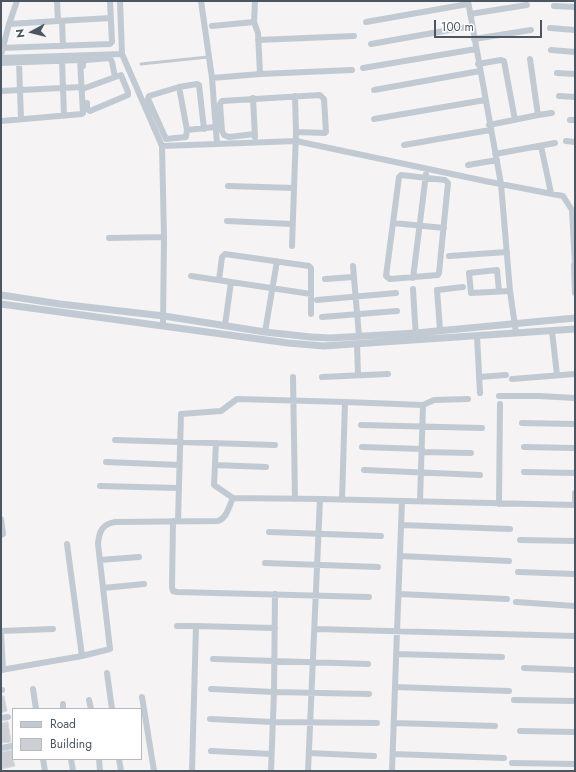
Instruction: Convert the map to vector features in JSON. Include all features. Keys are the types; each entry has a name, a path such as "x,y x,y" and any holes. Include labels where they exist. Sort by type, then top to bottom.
{"street":[{"path":"1,55 16,1"},
{"path":"57,1 63,46"},
{"path":"2,48 112,44 110,1"},
{"path":"120,1 122,54 162,146 164,237 163,325"},
{"path":"201,1 212,78 217,144"},
{"path":"255,1 254,22 258,33 260,74"},
{"path":"366,22 468,2 478,64 501,184 510,291 516,333"},
{"path":"470,14 527,5"},
{"path":"554,6 575,7"},
{"path":"9,24 111,18"},
{"path":"212,26 254,22"},
{"path":"371,44 472,26"},
{"path":"550,28 575,30"},
{"path":"474,39 531,30"},
{"path":"258,40 354,36"},
{"path":"363,68 476,48"},
{"path":"551,50 575,52"},
{"path":"1,58 122,54"},
{"path":"1,63 80,60 83,87 88,111 92,111 128,95 128,92 118,76 110,58 84,60 83,62 83,87 83,114 1,121"},
{"path":"530,59 538,115"},
{"path":"62,60 64,116"},
{"path":"478,64 501,60 504,61 515,120"},
{"path":"19,62 21,119"},
{"path":"212,78 260,74 352,70"},
{"path":"374,90 480,71"},
{"path":"1,91 83,87 131,72"},
{"path":"557,73 575,74"},
{"path":"179,87 187,130 186,137 166,139 148,99 149,96 179,87 197,84 199,86 204,128"},
{"path":"292,246 296,141 295,96"},
{"path":"254,134 224,135 222,131 220,104 222,101 253,98 322,96 324,99 326,132 323,134 296,132"},
{"path":"559,96 575,97"},
{"path":"253,98 255,142"},
{"path":"374,119 485,100"},
{"path":"404,145 490,128 515,120 552,113"},
{"path":"187,130 216,127"},
{"path":"162,146 296,141 563,196 572,210 575,293"},
{"path":"566,141 575,142"},
{"path":"468,165 555,143"},
{"path":"541,146 551,193"},
{"path":"413,278 427,168"},
{"path":"403,175 426,177 445,180 448,183 439,274 413,278 390,279 386,276 393,223 398,177 403,175"},
{"path":"228,186 294,188"},
{"path":"227,221 292,224"},
{"path":"393,223 444,228"},
{"path":"109,238 164,237"},
{"path":"449,256 507,252"},
{"path":"219,280 222,257 225,254 310,266 311,314"},
{"path":"265,332 277,261"},
{"path":"353,266 359,336"},
{"path":"499,292 497,270 469,273 471,293 499,292 510,291"},
{"path":"191,276 311,294"},
{"path":"325,279 354,277"},
{"path":"225,325 231,282"},
{"path":"440,330 437,290 463,287"},
{"path":"413,289 416,336"},
{"path":"317,300 396,293"},
{"path":"1,295 60,304 164,316 265,332 317,337 477,336 575,329"},
{"path":"1,304 288,343 324,346 357,344 416,336 440,330 575,318"},
{"path":"322,317 397,311"},
{"path":"552,331 557,375"},
{"path":"477,336 480,393"},
{"path":"357,344 358,375"},
{"path":"322,377 388,374"},
{"path":"512,379 575,374"},
{"path":"479,377 506,375"},
{"path":"293,377 295,499"},
{"path":"499,396 575,398"},
{"path":"369,596 316,596 173,591 181,414 221,411 237,400 423,405 434,400 468,399"},
{"path":"342,500 345,402"},
{"path":"499,504 500,404"},
{"path":"420,501 423,405"},
{"path":"522,423 575,424"},
{"path":"361,425 482,428"},
{"path":"115,440 275,444"},
{"path":"216,443 214,485 233,498 575,505 575,493"},
{"path":"362,447 471,453"},
{"path":"524,447 575,448"},
{"path":"106,462 179,465"},
{"path":"215,465 266,467"},
{"path":"364,470 480,475"},
{"path":"524,472 575,474"},
{"path":"100,486 178,488"},
{"path":"53,629 1,632 2,670 82,656 110,649 98,538 101,530 109,523 222,520 226,516 233,498"},
{"path":"308,771 320,499"},
{"path":"392,771 402,501"},
{"path":"1,519 3,534 1,535"},
{"path":"401,525 510,529"},
{"path":"269,532 381,536"},
{"path":"520,540 575,541"},
{"path":"67,544 82,656"},
{"path":"400,556 509,561"},
{"path":"100,560 139,557"},
{"path":"264,563 378,567"},
{"path":"518,572 575,574"},
{"path":"104,588 144,584"},
{"path":"271,771 274,692 275,594"},
{"path":"399,594 507,599"},
{"path":"516,602 575,606"},
{"path":"177,626 275,628"},
{"path":"192,771 196,626"},
{"path":"314,629 575,636"},
{"path":"396,654 502,657"},
{"path":"213,659 368,664"},
{"path":"524,668 575,670"},
{"path":"107,673 112,708"},
{"path":"395,687 509,691"},
{"path":"33,689 36,708"},
{"path":"211,689 369,694"},
{"path":"142,697 154,771"},
{"path":"89,700 91,708"},
{"path":"514,700 575,701"},
{"path":"1,718 8,717"},
{"path":"210,720 378,723"},
{"path":"394,723 495,726"},
{"path":"520,731 575,732"},
{"path":"1,748 12,746"},
{"path":"210,751 271,754"},
{"path":"309,753 374,756"},
{"path":"393,754 504,758"},
{"path":"43,760 45,771"},
{"path":"71,760 73,771"},
{"path":"98,760 100,771"},
{"path":"119,760 121,771"},
{"path":"512,763 575,764"}],"lane":[{"path":"141,64 208,57"}],"building":[{"path":"1,696 4,696 7,711 1,713"},
{"path":"8,722 11,742 1,743 1,723"},
{"path":"12,750 12,760 15,766 2,769 1,752"}]}
